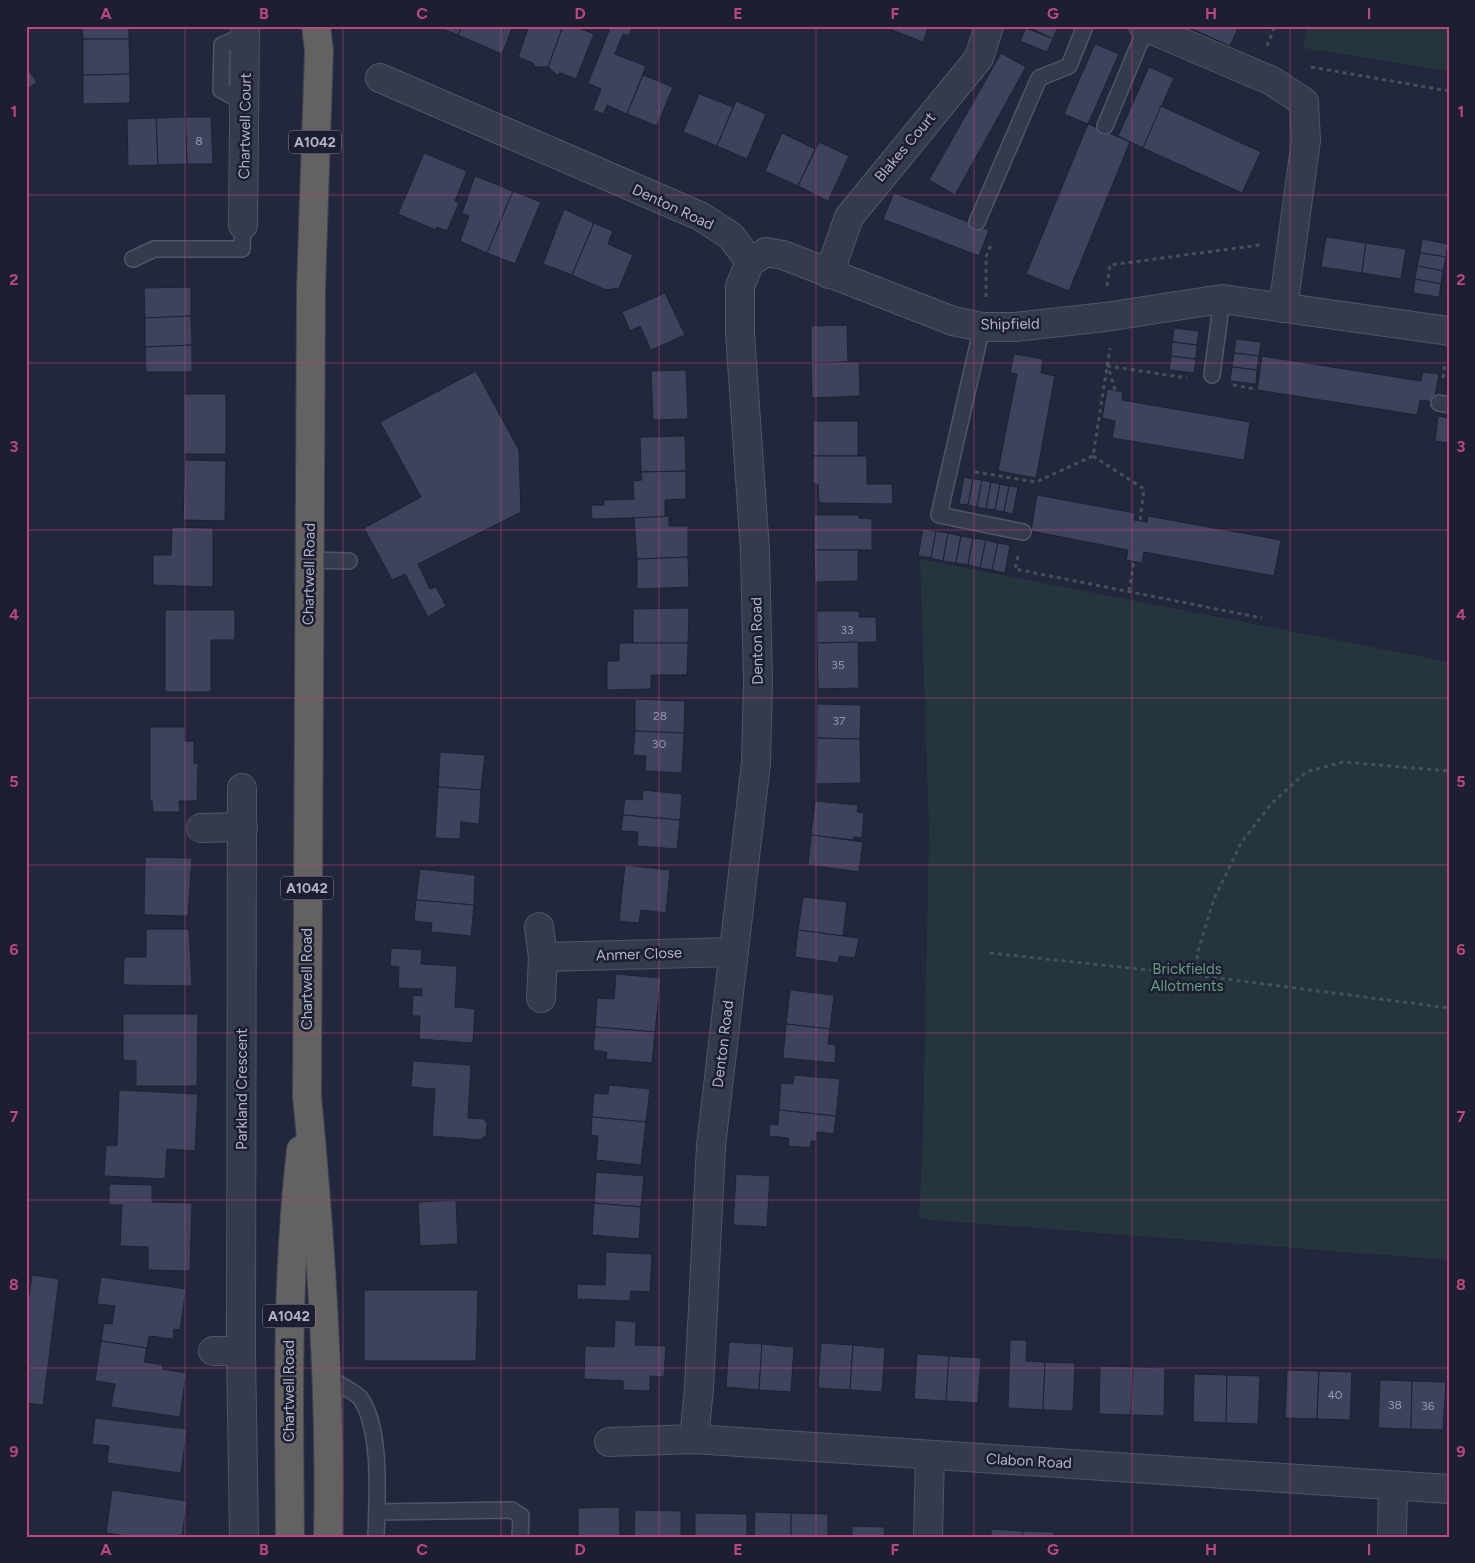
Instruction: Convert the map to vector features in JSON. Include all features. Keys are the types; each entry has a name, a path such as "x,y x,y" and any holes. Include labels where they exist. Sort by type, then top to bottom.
{"highway":[{"name":"Chartwell Road","path":"321,35 311,287 307,1096 318,1213 325,1376 328,1537"},
{"name":"Chartwell Road","path":"290,1537 290,1308 293,1214 307,1096"}],"street":[{"name":"Blakes Court","path":"828,274 849,218 979,58 989,26"},
{"path":"1145,27 1272,81 1304,102 1306,140 1282,308"},
{"name":"Chartwell Court","path":"243,225 246,30"},
{"name":"Denton Road","path":"380,78 700,216 731,236 750,262 740,286 740,334 755,551 758,682 756,763 711,1146 699,1388 694,1438"},
{"name":"Shipfield","path":"750,262 766,252 783,255 953,321 982,327 1015,328 1105,317 1222,299 1282,308 1447,344"},
{"name":"Parkland Crescent","path":"242,788 241,1351 244,1537"},
{"path":"201,828 242,827"},
{"path":"539,927 543,957 541,998"},
{"name":"Anmer Close","path":"543,957 734,952"},
{"path":"213,1351 241,1351"},
{"name":"Clabon Road","path":"609,1442 694,1438 930,1455 1195,1470 1449,1489"},
{"path":"928,1537 930,1455"},
{"path":"1392,1486 1392,1537"}],"lane":[{"path":"978,220 1039,78 1069,66 1085,26"},
{"path":"1105,126 1145,27"},
{"path":"133,260 154,249 242,249 243,225"},
{"path":"1212,375 1222,299"},
{"path":"982,327 939,516 1023,532"},
{"path":"309,560 349,561"},
{"path":"325,1376 360,1398 372,1422 376,1463 376,1537"},
{"path":"377,1512 512,1510 520,1516 520,1537"}],"path":[{"path":"1267,46 1274,50"},
{"path":"1305,64 1312,67 1449,91"},
{"path":"978,220 996,232 986,257 986,309 982,327"},
{"path":"1093,456 1111,342 1105,317 1104,293 1110,281 1110,264 1271,244 1291,245"},
{"path":"1444,404 1447,344"},
{"path":"1108,366 1196,380"},
{"path":"1108,366 1115,390"},
{"path":"1225,384 1255,388"},
{"path":"950,468 1036,482 1093,456"},
{"path":"1093,456 1144,490 1140,521"},
{"path":"1018,555 1016,569 1262,618"},
{"path":"1129,591 1134,561"},
{"path":"1195,975 1198,951 1214,899 1241,844 1271,804 1306,772 1343,762 1449,771"},
{"path":"990,952 1195,975 1449,1008"}],"green space":[{"path":"1307,26 1449,26 1449,71 1303,48"},
{"name":"Brickfields Allotments","path":"920,559 1449,662 1449,1260 919,1219 923,1135 929,830"}],"building":[{"path":"82,26 129,26 129,39 83,39"},
{"path":"436,26 462,26 458,35"},
{"path":"462,26 513,26 502,54 458,35"},
{"path":"529,26 563,26 548,67 535,67 533,63 518,57"},
{"path":"563,26 574,26 594,34 576,79 561,73 557,75 548,67"},
{"path":"611,26 632,26 629,36 623,34 615,54 646,66 627,114 607,105 604,114 593,110 601,89 588,83"},
{"path":"893,26 929,26 923,42 892,30"},
{"path":"1027,26 1058,26 1053,39"},
{"path":"1185,26 1239,26 1230,46"},
{"path":"1026,28 1053,39 1047,52 1020,41"},
{"path":"83,39 129,39 130,74 83,75"},
{"path":"1095,44 1119,54 1088,124 1064,114"},
{"path":"1001,53 1026,67 955,195 929,180"},
{"path":"26,67 37,82 26,90"},
{"path":"1149,67 1174,78 1143,148 1118,136"},
{"path":"130,74 130,103 83,104 83,75"},
{"path":"643,75 673,87 657,126 627,114"},
{"path":"699,94 733,107 717,146 683,132"},
{"path":"736,101 766,114 747,159 717,146"},
{"path":"1161,106 1261,152 1242,193 1143,148"},
{"path":"185,117 211,117 213,164 187,164"},
{"path":"185,117 187,164 158,165 156,118"},
{"path":"156,118 158,165 128,166 127,119"},
{"path":"1088,124 1130,142 1069,291 1026,274"},
{"path":"782,133 815,149 798,186 765,171"},
{"path":"819,142 849,156 828,201 798,186"},
{"path":"424,153 467,171 455,201 459,203 447,231 437,227 436,230 398,214"},
{"path":"475,176 513,191 487,253 460,241 469,216 462,213"},
{"path":"513,191 541,202 515,264 487,253"},
{"path":"894,193 989,230 979,256 883,219"},
{"path":"564,209 594,223 572,275 543,264"},
{"path":"594,223 613,231 608,244 633,255 619,288 606,290 572,275"},
{"path":"1326,237 1366,243 1362,273 1321,267"},
{"path":"1422,239 1448,244 1446,257 1420,253"},
{"path":"1366,243 1406,249 1401,279 1362,273"},
{"path":"1420,253 1446,257 1443,271 1417,266"},
{"path":"1417,266 1443,271 1441,284 1415,279"},
{"path":"1415,279 1441,284 1439,297 1413,293"},
{"path":"191,287 191,316 145,318 144,288"},
{"path":"665,293 685,335 651,350 640,326 630,331 622,312"},
{"path":"191,316 192,345 145,347 145,318"},
{"path":"847,325 848,362 811,363 811,326"},
{"path":"1174,328 1199,331 1197,345 1172,342"},
{"path":"1236,339 1261,342 1259,356 1234,353"},
{"path":"1172,342 1197,345 1196,359 1171,356"},
{"path":"192,345 192,372 146,372 145,347"},
{"path":"1234,353 1259,356 1257,370 1232,367"},
{"path":"1014,354 1043,359 1041,373 1055,376 1036,478 998,471 1017,374 1010,373"},
{"path":"1171,356 1196,359 1194,373 1169,370"},
{"path":"1262,356 1421,381 1423,372 1439,374 1434,402 1420,400 1417,415 1257,390"},
{"path":"859,362 860,396 812,398 811,363"},
{"path":"1232,367 1257,370 1256,384 1230,381"},
{"path":"686,370 688,419 653,420 651,371"},
{"path":"476,371 519,450 521,512 418,564 430,589 436,587 446,606 428,617 405,574 392,580 364,528 421,497 380,422"},
{"path":"1107,389 1123,392 1122,400 1250,422 1244,460 1112,438 1115,421 1102,418"},
{"path":"184,394 226,394 226,454 184,454"},
{"path":"1438,416 1449,418 1448,443 1435,441"},
{"path":"813,421 858,421 858,456 813,456"},
{"path":"685,436 686,471 641,472 640,437"},
{"path":"813,456 867,456 867,484 892,484 893,504 819,503 818,484 813,484"},
{"path":"185,460 226,461 225,521 183,520"},
{"path":"686,471 686,499 665,500 665,517 592,519 591,505 604,505 604,500 634,499 633,481 642,480 641,472"},
{"path":"964,477 973,479 968,505 959,504"},
{"path":"973,479 982,480 977,507 968,505"},
{"path":"982,480 991,482 986,509 977,507"},
{"path":"991,482 1000,484 995,510 986,509"},
{"path":"1000,484 1009,486 1004,512 995,510"},
{"path":"1009,486 1018,487 1013,514 1004,512"},
{"path":"1037,495 1135,513 1134,520 1147,522 1148,516 1281,540 1274,576 1144,552 1142,563 1126,560 1128,550 1031,531"},
{"path":"814,515 859,515 859,518 872,519 872,550 814,550"},
{"path":"669,516 669,526 688,526 688,557 637,559 634,518"},
{"path":"172,527 213,528 213,587 153,585 153,555 171,555"},
{"path":"923,529 936,531 931,558 918,556"},
{"path":"936,531 948,533 943,561 931,558"},
{"path":"948,533 961,536 956,563 943,561"},
{"path":"961,536 973,538 968,565 956,563"},
{"path":"973,538 986,540 980,568 968,565"},
{"path":"986,540 998,543 992,570 980,568"},
{"path":"998,543 1010,545 1005,573 992,570"},
{"path":"814,550 858,550 858,581 815,582"},
{"path":"688,557 689,587 637,589 637,559"},
{"path":"689,608 688,643 633,643 633,609"},
{"path":"165,610 235,610 235,640 211,640 211,692 165,692"},
{"path":"817,611 859,611 859,617 876,617 877,642 817,643"},
{"path":"858,642 859,688 818,689 817,643"},
{"path":"619,643 688,643 687,675 651,675 651,689 607,690 607,661 619,661"},
{"path":"635,699 685,701 684,733 635,731"},
{"path":"817,704 861,705 860,739 817,738"},
{"path":"150,727 185,727 185,741 194,741 194,763 198,763 197,801 179,801 180,812 153,812 152,800 150,800"},
{"path":"635,731 684,733 682,773 645,771 646,756 633,755"},
{"path":"817,738 860,739 861,783 816,784"},
{"path":"440,752 485,755 481,790 438,787"},
{"path":"438,787 481,790 479,824 461,822 460,839 435,838"},
{"path":"643,790 682,794 680,820 623,815 625,799 642,800"},
{"path":"815,801 858,805 857,812 864,813 862,838 854,837 853,840 811,835"},
{"path":"623,815 680,820 677,849 637,846 638,832 621,831"},
{"path":"811,835 863,842 859,872 808,865"},
{"path":"145,857 192,858 188,916 144,915"},
{"path":"625,865 670,870 666,913 641,910 639,923 619,921"},
{"path":"420,869 475,875 474,905 416,900"},
{"path":"803,897 847,902 843,936 798,930"},
{"path":"416,900 474,905 471,936 431,932 432,923 414,921"},
{"path":"146,929 189,929 192,986 123,985 124,957 146,957"},
{"path":"798,930 859,938 855,958 839,956 838,963 795,957"},
{"path":"391,948 422,950 421,964 457,966 455,1007 475,1009 473,1043 419,1039 420,1016 412,1016 413,995 422,996 422,989 398,988 399,967 390,966"},
{"path":"616,974 661,978 655,1032 595,1027 597,998 614,999"},
{"path":"790,990 834,995 830,1029 786,1024"},
{"path":"123,1014 198,1014 197,1086 136,1086 136,1061 123,1060"},
{"path":"786,1024 830,1029 828,1044 836,1045 835,1063 783,1058"},
{"path":"595,1027 655,1032 652,1063 606,1059 607,1052 593,1050"},
{"path":"413,1061 471,1065 468,1118 484,1119 487,1123 486,1136 480,1140 432,1136 435,1089 411,1087"},
{"path":"794,1075 840,1079 836,1116 779,1110 781,1083 793,1084"},
{"path":"609,1085 650,1089 646,1122 592,1117 594,1093 608,1094"},
{"path":"119,1090 198,1094 195,1151 167,1149 165,1179 104,1176 106,1145 117,1146"},
{"path":"779,1110 836,1116 834,1134 817,1132 816,1141 811,1141 810,1148 788,1146 789,1138 769,1136 770,1124 778,1125"},
{"path":"592,1117 646,1122 641,1165 596,1160 598,1136 591,1135"},
{"path":"596,1172 644,1176 641,1207 594,1203"},
{"path":"736,1174 770,1176 767,1227 733,1225"},
{"path":"109,1184 152,1185 152,1202 192,1203 190,1271 148,1270 148,1247 120,1246 122,1205 109,1205"},
{"path":"456,1200 458,1244 420,1246 418,1202"},
{"path":"594,1203 641,1207 639,1239 592,1235"},
{"path":"606,1252 652,1254 650,1292 631,1291 630,1301 577,1299 577,1284 605,1285"},
{"path":"32,1275 59,1279 43,1405 26,1403 26,1317"},
{"path":"101,1277 186,1289 180,1330 174,1329 173,1339 149,1336 147,1348 101,1341 104,1323 112,1324 115,1306 97,1304"},
{"path":"364,1290 478,1290 476,1361 364,1361"},
{"path":"615,1320 636,1322 635,1345 666,1346 664,1377 650,1376 650,1391 623,1390 623,1381 584,1379 585,1346 614,1347"},
{"path":"1010,1340 1027,1340 1026,1361 1045,1362 1043,1410 1008,1408"},
{"path":"101,1341 147,1348 144,1362 163,1365 162,1369 186,1373 180,1417 111,1407 115,1384 95,1381"},
{"path":"729,1342 762,1344 759,1390 726,1387"},
{"path":"821,1343 853,1345 850,1390 818,1388"},
{"path":"762,1344 794,1347 791,1392 759,1390"},
{"path":"853,1345 885,1348 882,1392 850,1390"},
{"path":"917,1354 949,1356 946,1401 914,1399"},
{"path":"949,1356 981,1358 978,1403 946,1401"},
{"path":"1045,1362 1075,1363 1073,1411 1043,1410"},
{"path":"1100,1366 1133,1367 1131,1415 1099,1414"},
{"path":"1133,1367 1165,1368 1164,1416 1131,1415"},
{"path":"1287,1370 1319,1371 1317,1419 1285,1418"},
{"path":"1319,1371 1352,1372 1350,1420 1317,1419"},
{"path":"1194,1374 1227,1375 1226,1423 1193,1422"},
{"path":"1227,1375 1260,1376 1258,1424 1226,1423"},
{"path":"1380,1380 1412,1381 1411,1429 1378,1428"},
{"path":"1412,1381 1446,1382 1443,1430 1411,1429"},
{"path":"95,1418 187,1429 181,1473 107,1463 109,1446 92,1444"},
{"path":"112,1490 187,1501 182,1537 134,1537 106,1533"},
{"path":"619,1507 620,1537 578,1537 578,1508"},
{"path":"635,1510 681,1511 681,1537 634,1537"},
{"path":"755,1512 791,1513 791,1537 754,1537"},
{"path":"695,1513 747,1514 747,1537 695,1537"},
{"path":"791,1513 828,1514 828,1537 791,1537"},
{"path":"852,1526 885,1527 884,1537 852,1537"},
{"path":"991,1529 1023,1531 1022,1537 991,1537"},
{"path":"1023,1531 1054,1532 1054,1537 1022,1537"},
{"path":"405,1535 497,1535 405,1537"},
{"path":"1174,1535 1214,1537 1174,1537"}]}
